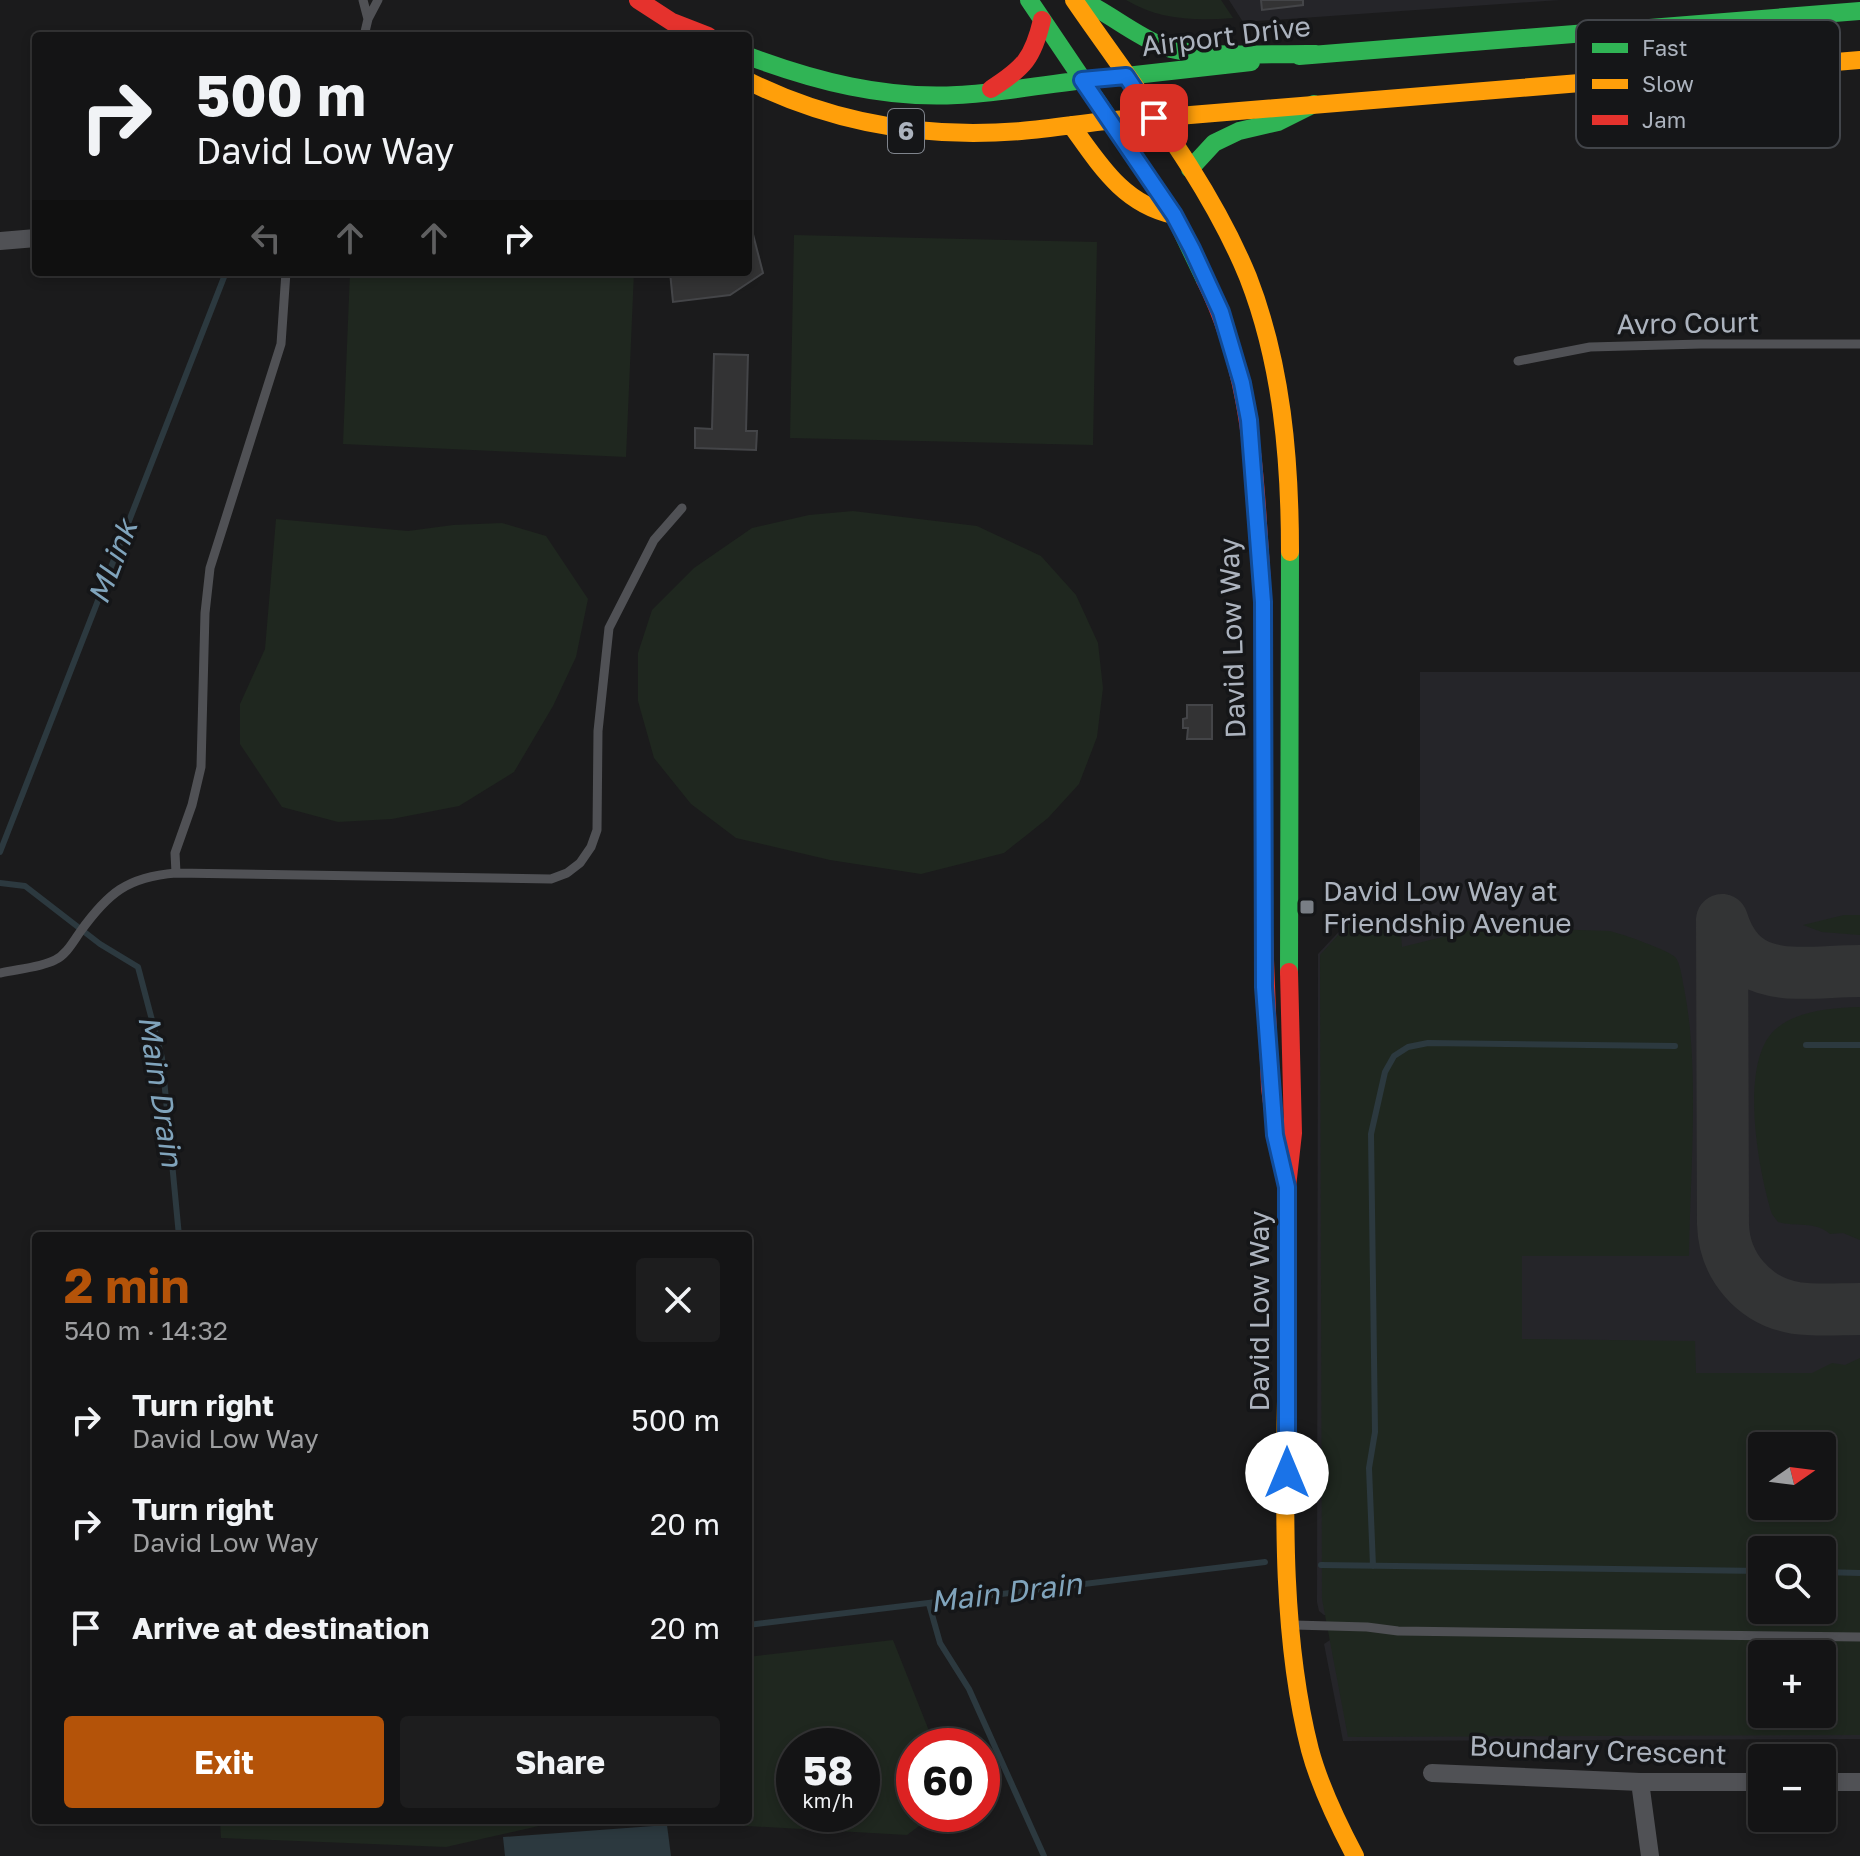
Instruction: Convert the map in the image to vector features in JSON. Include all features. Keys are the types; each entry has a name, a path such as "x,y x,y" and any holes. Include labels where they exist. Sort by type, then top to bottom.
{"main road":[{"path":"638,0 678,29"},
{"name":"David Low Way","path":"1029,0 1174,215 1208,281 1232,345 1247,407 1254,460 1263,602 1264,987 1275,1135 1287,1187"},
{"name":"David Low Way","path":"1074,0 1190,169 1247,276 1265,328 1283,415 1290,498 1287,680 1293,1133 1287,1187 1290,1625 1310,1750 1326,1799 1355,1856"},
{"path":"1081,0 1107,12 1162,46 1184,52 1316,54"},
{"name":"Airport Drive","path":"1746,20 1860,11"},
{"path":"984,94 1024,68 1035,51 1042,20"},
{"name":"Airport Drive","path":"1126,76 1316,54 1576,33"},
{"name":"6","path":"752,57 811,79 864,91 918,96 984,94 1126,76"},
{"path":"1840,62 1860,60"},
{"name":"6","path":"752,83 820,112 896,130 951,135 1071,125"},
{"path":"1174,215 1147,208 1122,187 1071,125 1576,83"},
{"path":"1190,169 1214,143 1239,131 1278,122 1314,104"},
{"path":"1264,987 1289,987"}],"street":[{"path":"0,241 32,238"},
{"name":"Boundary Crescent","path":"1432,1773 1640,1782 1748,1782"},
{"path":"1640,1782 1650,1856"},
{"path":"1836,1782 1860,1782"}],"lane":[{"path":"363,0 368,19"},
{"path":"365,32 378,0"},
{"path":"176,873 175,853 201,767 205,613 210,568 281,344 286,276"},
{"name":"Avro Court","path":"1518,361 1590,347 1860,344"},
{"path":"0,973 56,960 67,950 101,903 126,886 155,875 551,879 580,863 591,847 597,830 598,731 609,628 654,540 682,508"},
{"path":"1290,1625 1398,1631 1860,1637"}],"shaded area":[{"path":"1126,0 1221,0 1233,18 1178,18 1151,12"},
{"path":"1229,0 1560,0 1243,22"},
{"path":"794,235 1097,242 1093,445 790,438"},
{"path":"350,276 634,276 626,457 343,444"},
{"path":"853,511 977,526 1041,556 1076,595 1098,643 1103,688 1097,737 1079,784 1048,818 1004,853 921,874 830,860 736,838 691,804 654,758 638,701 638,653 652,610 694,568 752,528 809,515"},
{"path":"276,519 408,531 502,523 546,536 588,599 576,657 553,706 514,772 459,806 392,819 338,822 282,807 240,744 240,704 265,649"},
{"path":"1420,672 1860,672 1860,1739 1343,1741 1324,1644 1366,1616 1324,1615 1319,1611 1317,1602 1318,954 1348,922 1406,922 1420,919"},
{"path":"1844,915 1860,915 1860,935 1822,932 1803,925"},
{"path":"1347,925 1400,925 1402,947 1483,927 1609,931 1672,955 1680,969 1684,988 1692,1052 1689,1256 1522,1256 1522,1339 1695,1341 1696,1373 1812,1373 1832,1363 1845,1365 1860,1358 1860,1735 1348,1737 1322,1599 1320,955"},
{"path":"1860,1007 1860,1240 1843,1233 1830,1234 1812,1226 1778,1222 1772,1214 1757,1146 1754,1090 1765,1043 1777,1028 1806,1014"},
{"path":"893,1640 928,1728 896,1728 896,1832 911,1832 907,1835 854,1832 880,1832 880,1728 776,1728 776,1828 713,1824 752,1824 752,1657"},
{"path":"220,1824 547,1824 446,1847 221,1838"},
{"path":"667,1825 671,1856 505,1856 503,1837"}],"building":[{"path":"1261,0 1303,0 1303,5 1262,10"},
{"path":"752,230 763,273 730,295 673,302 670,276 752,276"},
{"path":"714,354 748,355 746,431 757,431 756,450 695,448 695,428 712,429"},
{"path":"1187,705 1212,705 1212,739 1187,739 1188,728 1183,728 1183,719 1187,718"}],"waterway":[{"name":"MLink","path":"0,852 224,276"},
{"name":"Main Drain","path":"0,883 25,886 100,944 138,967 162,1058 179,1232"},
{"path":"1373,1566 1369,1468 1375,1432 1371,1134 1385,1072 1394,1056 1408,1047 1428,1043 1675,1046"},
{"path":"1806,1045 1860,1045"},
{"name":"Main Drain","path":"752,1625 1265,1562"},
{"name":"Main Drain","path":"1321,1565 1748,1571"},
{"name":"Main Drain","path":"1836,1572 1860,1573"},
{"path":"929,1604 940,1643 969,1689 1044,1856"}],"taxiway":[{"path":"1722,920 1723,1224 1729,1254 1744,1279 1767,1298 1781,1304 1796,1308 1860,1309"},
{"path":"1722,920 1732,942 1744,957 1760,966 1796,973 1860,971"}],"traffic: fast":[{"path":"1029,0 1174,215 1205,280"},
{"path":"1081,0 1151,41 1176,50 1214,54 1316,54"},
{"path":"1748,20 1860,11"},
{"path":"1299,56 1576,34"},
{"path":"752,57 824,80 903,94 974,94 1096,79"},
{"path":"1126,76 1251,62"},
{"path":"1190,169 1214,143 1239,131 1278,122 1314,104"},
{"path":"1289,972 1290,552"}],"traffic: slow":[{"path":"1074,0 1191,169 1248,277 1269,344 1282,412 1290,552"},
{"path":"1840,62 1860,60"},
{"path":"752,83 847,118 915,130 985,133 1125,119"},
{"path":"1154,118 1576,83"},
{"path":"1071,125 1114,181 1140,202 1174,215"},
{"path":"1263,621 1264,934"},
{"path":"1287,1313 1285,1533 1292,1644 1299,1698 1314,1764 1355,1856"}],"traffic: jam":[{"path":"638,0 672,22 698,32"},
{"path":"991,89 1026,61 1042,20"},
{"path":"1205,280 1229,338 1244,398 1256,492 1263,621"},
{"path":"1264,934 1270,1088 1278,1148"},
{"path":"1287,1313 1287,1187 1293,1133 1289,972"}],"place":[{"name":"David Low Way at Friendship Avenue","path":"1307,907"}],"route":[{"path":"1154,118 1126,76 1082,80 1174,215 1208,281 1232,345 1249,420 1263,602 1264,987 1275,1135 1287,1187 1287,1473"}]}
